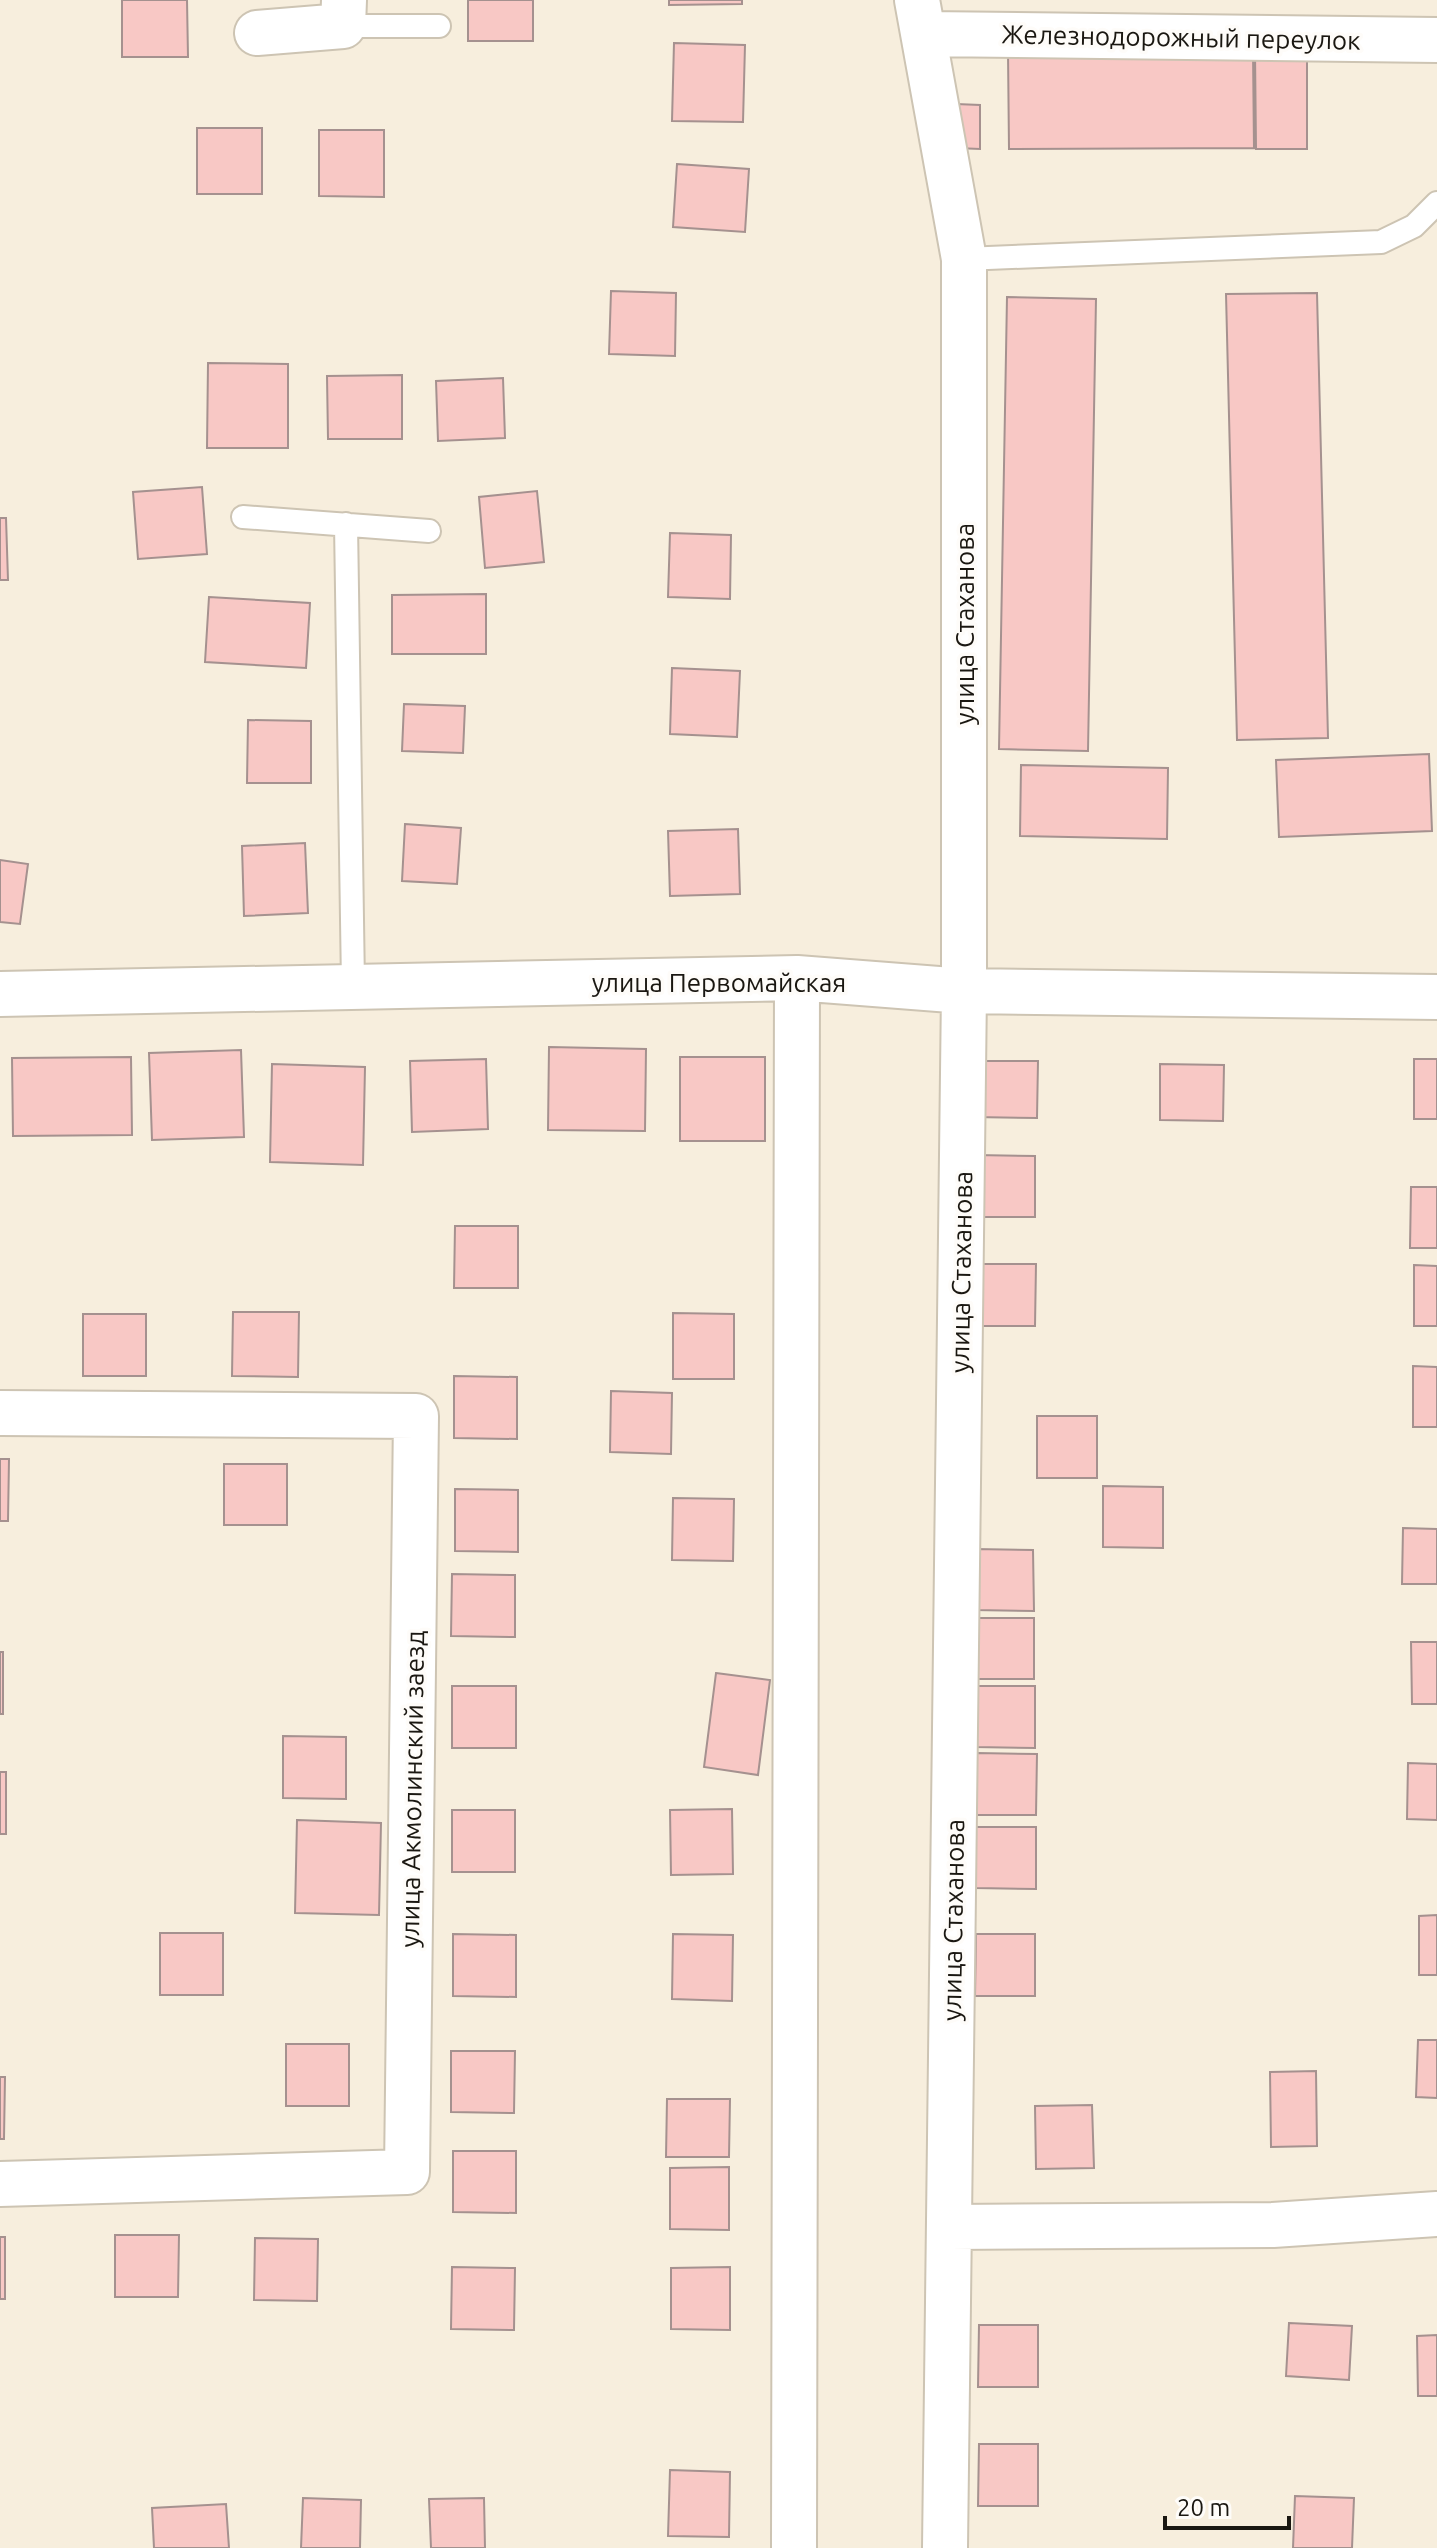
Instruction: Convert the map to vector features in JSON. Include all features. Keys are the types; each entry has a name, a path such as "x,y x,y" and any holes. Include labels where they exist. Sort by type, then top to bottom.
{"street":[{"path":"257,33 344,13"},
{"name":"Железнодорожный переулок","path":"921,17 1437,40"},
{"name":"улица Стаханова","path":"921,17 964,259 964,991 945,2548"},
{"path":"794,2548 797,978"},
{"name":"улица Первомайская","path":"0,994 797,978 964,991 1437,997"},
{"name":"улица Акмолинский заезд","path":"0,1413 232,1418 416,1416 407,2172 0,2184"},
{"path":"950,2227 1273,2225 1437,2214"}],"lane":[{"path":"344,13 439,26"},
{"path":"964,259 1381,242 1414,226 1437,203"},
{"path":"243,517 429,531"},
{"path":"346,524 353,985"}],"building":[{"path":"122,0 187,0 188,57 122,57"},
{"path":"468,0 533,0 533,41 468,41"},
{"path":"669,0 742,0 742,4 669,5"},
{"path":"674,43 745,45 743,122 672,121"},
{"path":"1253,51 1254,148 1009,149 1008,52"},
{"path":"1255,52 1307,52 1307,149 1256,149"},
{"path":"956,104 980,105 980,149 956,148"},
{"path":"197,128 262,128 262,194 197,194"},
{"path":"319,130 384,130 384,197 319,196"},
{"path":"677,164 749,169 745,232 673,227"},
{"path":"611,291 676,293 675,356 609,354"},
{"path":"1317,293 1328,738 1237,740 1226,294"},
{"path":"1007,297 1096,299 1088,751 999,749"},
{"path":"208,363 288,364 288,448 207,448"},
{"path":"402,375 402,439 328,439 327,376"},
{"path":"503,378 505,438 438,441 436,381"},
{"path":"202,487 207,554 138,559 133,492"},
{"path":"537,491 544,562 485,568 479,497"},
{"path":"0,518 6,518 8,580 0,580"},
{"path":"670,533 731,535 730,599 668,597"},
{"path":"486,594 486,654 392,654 392,595"},
{"path":"209,597 310,603 306,668 205,662"},
{"path":"672,668 740,671 737,737 670,734"},
{"path":"404,704 465,706 463,753 402,751"},
{"path":"248,720 311,721 311,783 247,783"},
{"path":"1429,754 1432,831 1279,837 1276,760"},
{"path":"1021,765 1168,768 1167,839 1020,836"},
{"path":"405,824 461,828 457,884 402,881"},
{"path":"738,829 740,894 670,896 668,831"},
{"path":"305,843 308,913 244,916 242,846"},
{"path":"0,860 28,864 20,924 0,922"},
{"path":"549,1047 646,1049 645,1131 548,1130"},
{"path":"241,1050 244,1137 152,1140 149,1053"},
{"path":"131,1057 132,1135 13,1136 12,1058"},
{"path":"680,1057 765,1057 765,1141 680,1141"},
{"path":"486,1059 488,1129 412,1132 410,1061"},
{"path":"1414,1059 1437,1059 1437,1119 1414,1119"},
{"path":"974,1061 1038,1061 1037,1118 974,1117"},
{"path":"272,1064 365,1067 363,1165 270,1162"},
{"path":"1160,1064 1224,1065 1223,1121 1160,1120"},
{"path":"975,1155 1035,1156 1035,1217 975,1217"},
{"path":"1411,1187 1437,1187 1437,1248 1410,1248"},
{"path":"455,1226 518,1226 518,1288 454,1288"},
{"path":"976,1264 1036,1264 1035,1326 976,1326"},
{"path":"1414,1265 1437,1266 1437,1326 1414,1326"},
{"path":"233,1312 299,1312 298,1377 232,1376"},
{"path":"673,1313 734,1314 734,1379 673,1379"},
{"path":"83,1314 146,1314 146,1376 83,1376"},
{"path":"1413,1366 1437,1367 1437,1427 1413,1427"},
{"path":"454,1376 517,1377 517,1439 454,1438"},
{"path":"611,1391 672,1393 671,1454 610,1452"},
{"path":"1037,1416 1097,1416 1097,1478 1037,1478"},
{"path":"0,1459 9,1459 8,1521 0,1521"},
{"path":"224,1464 287,1464 287,1525 224,1525"},
{"path":"1103,1486 1163,1487 1163,1548 1103,1547"},
{"path":"455,1489 518,1490 518,1552 455,1551"},
{"path":"673,1498 734,1499 733,1561 672,1560"},
{"path":"1403,1528 1437,1529 1437,1584 1402,1584"},
{"path":"974,1549 1033,1550 1034,1611 974,1610"},
{"path":"452,1574 515,1575 515,1637 451,1636"},
{"path":"974,1618 1034,1618 1034,1679 974,1679"},
{"path":"1411,1642 1437,1642 1437,1704 1412,1704"},
{"path":"0,1652 3,1652 3,1714 0,1714"},
{"path":"716,1673 770,1680 758,1775 704,1767"},
{"path":"452,1686 516,1686 516,1748 452,1748"},
{"path":"975,1686 1035,1686 1035,1748 975,1747"},
{"path":"283,1736 346,1737 346,1799 283,1798"},
{"path":"977,1753 1037,1754 1036,1815 977,1815"},
{"path":"1408,1763 1437,1764 1437,1820 1407,1819"},
{"path":"0,1772 6,1772 6,1834 0,1834"},
{"path":"732,1809 733,1874 671,1875 670,1810"},
{"path":"452,1810 515,1810 515,1872 452,1872"},
{"path":"297,1820 381,1823 379,1915 295,1913"},
{"path":"976,1827 1036,1827 1036,1889 976,1888"},
{"path":"1437,1915 1437,1975 1419,1975 1419,1916"},
{"path":"160,1933 223,1933 223,1995 160,1995"},
{"path":"453,1934 516,1935 516,1997 453,1996"},
{"path":"673,1934 733,1935 732,2001 672,1999"},
{"path":"976,1934 1035,1934 1035,1996 975,1996"},
{"path":"1418,2040 1437,2040 1437,2098 1416,2097"},
{"path":"286,2044 349,2044 349,2106 286,2106"},
{"path":"451,2051 515,2051 514,2113 451,2112"},
{"path":"1316,2071 1317,2146 1271,2147 1270,2072"},
{"path":"0,2077 5,2077 4,2139 0,2139"},
{"path":"667,2099 730,2099 729,2157 666,2157"},
{"path":"1092,2105 1094,2168 1036,2169 1035,2106"},
{"path":"453,2151 516,2151 516,2213 453,2212"},
{"path":"729,2167 729,2230 670,2229 670,2168"},
{"path":"115,2235 179,2235 178,2297 115,2297"},
{"path":"0,2237 5,2237 5,2299 0,2299"},
{"path":"255,2238 318,2239 317,2301 254,2300"},
{"path":"452,2267 515,2268 514,2330 451,2329"},
{"path":"730,2267 730,2330 671,2329 671,2268"},
{"path":"1289,2323 1352,2326 1349,2380 1286,2376"},
{"path":"979,2325 1038,2325 1038,2387 978,2387"},
{"path":"1437,2335 1437,2396 1418,2396 1417,2336"},
{"path":"979,2444 1038,2444 1038,2506 978,2506"},
{"path":"670,2470 730,2472 729,2537 668,2536"},
{"path":"1295,2496 1354,2498 1352,2548 1293,2548"},
{"path":"303,2498 361,2500 360,2548 301,2548"},
{"path":"484,2498 485,2548 431,2548 429,2499"},
{"path":"226,2504 229,2548 154,2548 152,2508"}]}
